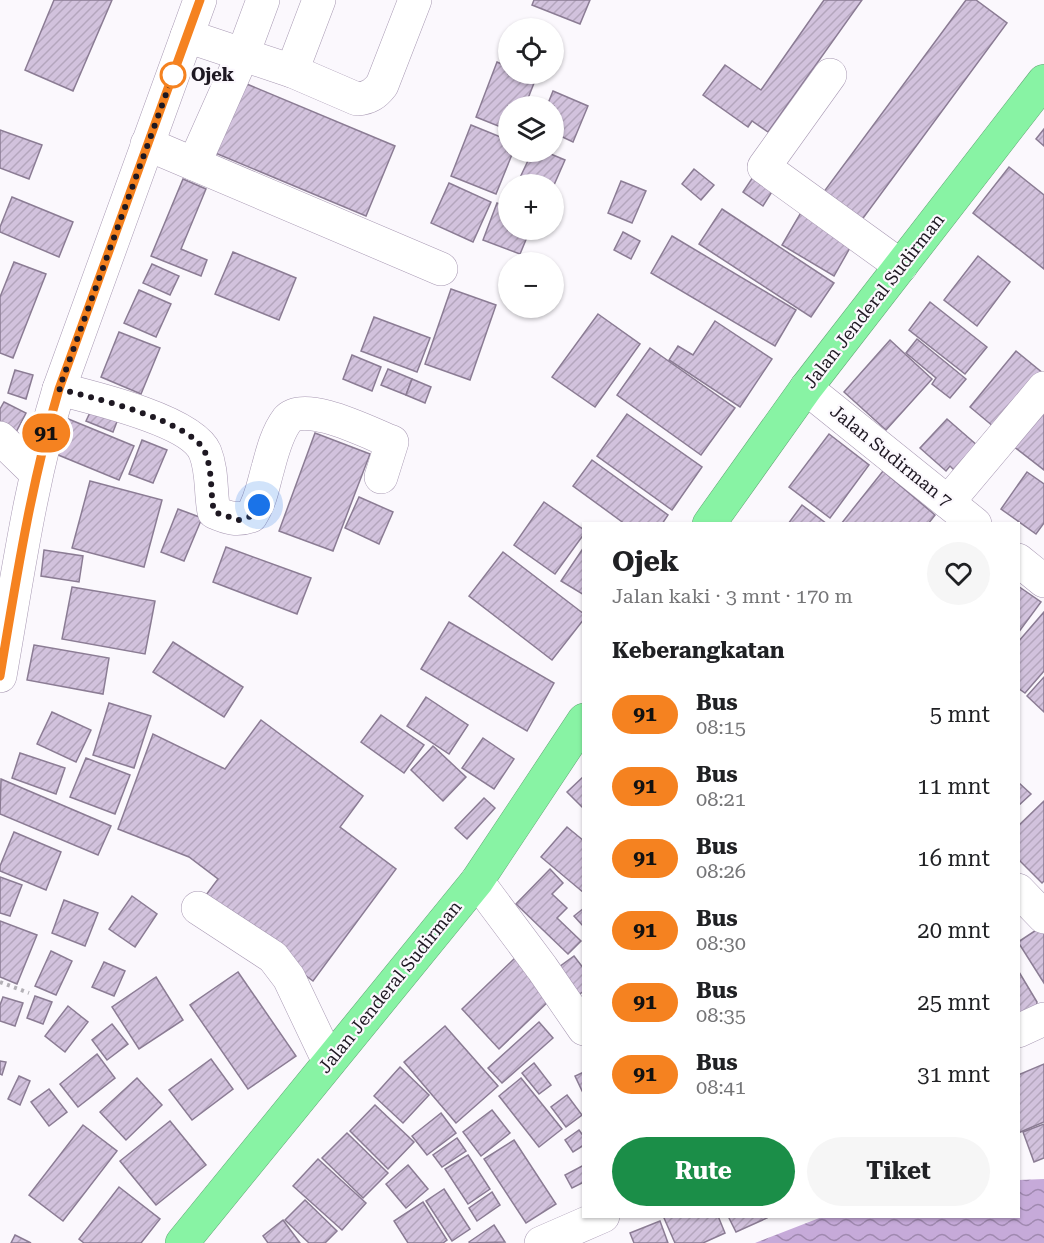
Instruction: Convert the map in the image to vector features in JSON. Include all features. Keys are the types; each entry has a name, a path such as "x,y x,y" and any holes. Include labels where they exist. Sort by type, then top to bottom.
{"highway":[{"name":"Jalan Jenderal Sudirman","path":"710,522 806,388 1044,81"},
{"name":"Jalan Jenderal Sudirman","path":"182,1243 477,881 582,723"}],"street":[{"path":"0,676 36,473 59,389 200,0"},
{"path":"194,164 243,54 263,0"},
{"path":"292,71 319,0"},
{"path":"187,36 292,71 357,99 366,98 374,94 382,85 415,0"},
{"path":"830,75 764,167 901,266"},
{"path":"147,144 441,269"},
{"name":"Jalan Sudirman 7","path":"806,388 973,522"},
{"path":"948,502 1044,388"},
{"path":"59,389 146,415 180,429 196,441 204,450 212,479 214,512 225,517 239,520 252,516 259,505 278,438 287,419 298,413 320,415 392,442 381,477"},
{"path":"0,438 36,473"},
{"path":"1020,562 1044,581"},
{"path":"477,881 580,1016"},
{"path":"1020,892 1044,917"},
{"path":"198,908 273,957 289,978 328,1062"},
{"path":"1020,1030 1044,1019"},
{"path":"541,1243 598,1218"}],"path":[{"path":"0,982 29,993"}],"water":[{"path":"1044,1179 1044,1243 755,1243 819,1218 1020,1218 1020,1180"}],"building":[{"path":"54,0 112,0 73,91 25,70"},
{"path":"534,0 590,0 580,24 532,5"},
{"path":"824,0 862,0 768,132 752,121 748,127 703,95 725,65 761,90"},
{"path":"966,0 976,0 1007,23 858,225 820,197"},
{"path":"497,62 498,84 534,84 529,96 498,96 498,126 476,117"},
{"path":"242,82 395,146 366,216 213,152"},
{"path":"553,91 588,106 573,142 564,138 564,96 551,96"},
{"path":"471,125 498,136 498,162 509,162 504,174 498,174 496,194 451,176"},
{"path":"1044,129 1044,146 1036,139"},
{"path":"0,130 42,145 29,179 0,168"},
{"path":"565,160 559,174 522,174 527,162 564,162"},
{"path":"1009,167 1044,195 1044,269 973,213"},
{"path":"694,169 714,185 701,200 682,184"},
{"path":"755,174 775,187 763,206 743,192"},
{"path":"183,179 206,189 181,249 207,260 201,276 151,256"},
{"path":"621,181 646,191 632,223 608,213"},
{"path":"449,183 491,202 473,242 431,223"},
{"path":"12,197 73,222 59,257 0,232"},
{"path":"497,203 498,240 526,240 521,252 515,252 483,240"},
{"path":"722,209 834,283 811,317 699,244"},
{"path":"803,209 855,239 834,276 782,245"},
{"path":"623,232 640,241 631,259 614,250"},
{"path":"672,236 796,310 775,346 651,273"},
{"path":"233,252 296,278 279,320 215,294"},
{"path":"978,256 1010,282 977,326 944,300"},
{"path":"14,262 46,274 13,358 0,353 0,297"},
{"path":"152,264 179,276 170,295 143,283"},
{"path":"451,289 496,305 470,380 425,364"},
{"path":"139,290 171,304 156,337 124,323"},
{"path":"930,302 987,347 965,374 909,330"},
{"path":"598,314 640,344 595,407 552,377"},
{"path":"374,317 430,338 417,372 361,351"},
{"path":"715,321 772,359 740,407 669,360 678,346 693,355"},
{"path":"119,332 160,348 141,394 101,377"},
{"path":"917,339 966,379 950,398 932,384 936,378 906,353"},
{"path":"890,340 932,379 886,430 844,392"},
{"path":"650,348 735,408 701,455 617,395"},
{"path":"1016,351 1044,374 1000,432 970,407"},
{"path":"352,355 381,367 372,391 343,379"},
{"path":"388,369 412,379 406,395 381,385"},
{"path":"15,370 33,375 26,399 8,393"},
{"path":"412,379 431,387 425,403 406,395"},
{"path":"4,402 26,413 14,436 0,429 0,409"},
{"path":"1044,406 1044,470 1013,446"},
{"path":"92,408 118,419 113,432 86,421"},
{"path":"627,414 702,467 672,510 597,456"},
{"path":"66,418 134,446 119,480 51,452"},
{"path":"947,419 978,446 955,471 950,466 946,471 920,448"},
{"path":"315,433 370,454 333,551 279,531"},
{"path":"829,434 869,465 830,518 789,487"},
{"path":"142,440 167,450 153,483 129,474"},
{"path":"592,460 668,515 663,522 622,522 573,486"},
{"path":"883,471 935,515 930,522 843,522"},
{"path":"1027,472 1044,484 1044,523 1036,534 1001,509"},
{"path":"90,481 162,500 144,567 72,548"},
{"path":"359,497 393,512 379,544 345,528"},
{"path":"544,502 582,529 582,537 555,574 514,545"},
{"path":"802,505 824,522 789,522"},
{"path":"178,509 202,518 184,561 161,552"},
{"path":"226,547 311,578 297,614 213,582"},
{"path":"44,550 83,556 79,582 41,576"},
{"path":"582,550 582,594 561,581"},
{"path":"503,552 582,612 582,622 552,660 469,596"},
{"path":"72,587 155,601 145,654 62,639"},
{"path":"1020,587 1041,602 1020,630"},
{"path":"1044,612 1044,671 1025,693 1020,689 1020,640"},
{"path":"449,622 554,683 527,731 421,669"},
{"path":"173,642 243,687 224,717 153,672"},
{"path":"34,645 109,658 103,694 27,680"},
{"path":"1044,677 1044,712 1027,696"},
{"path":"426,697 468,725 449,754 407,726"},
{"path":"109,703 151,716 134,768 93,755"},
{"path":"52,712 91,730 76,762 37,744"},
{"path":"381,715 424,745 404,773 361,742"},
{"path":"261,720 363,796 340,827 396,869 313,981 203,899 218,879 189,857 118,829 153,734 225,769"},
{"path":"483,738 514,759 494,789 462,768"},
{"path":"433,746 466,777 443,801 411,770"},
{"path":"20,753 65,768 56,794 12,778"},
{"path":"86,758 130,775 115,814 70,797"},
{"path":"582,778 582,807 567,792"},
{"path":"1,779 111,826 98,855 0,814"},
{"path":"1020,784 1031,794 1020,804"},
{"path":"484,798 495,808 467,839 455,828"},
{"path":"1044,801 1044,881 1042,883 1020,861 1020,824"},
{"path":"567,827 582,839 582,891 541,857"},
{"path":"14,832 61,852 46,890 0,871"},
{"path":"550,869 563,883 552,894 567,908 557,918 581,941 568,954 516,904"},
{"path":"0,877 22,885 10,916 0,913"},
{"path":"132,896 157,914 135,947 109,929"},
{"path":"64,900 98,913 85,946 52,933"},
{"path":"582,910 582,925 574,916"},
{"path":"0,921 37,935 17,984 0,977"},
{"path":"1044,925 1044,983 1020,945 1020,941"},
{"path":"51,951 72,961 56,995 35,986"},
{"path":"574,956 582,966 582,992 575,997 555,970"},
{"path":"516,957 554,996 499,1049 462,1009"},
{"path":"104,962 125,971 114,996 92,987"},
{"path":"238,972 296,1056 248,1089 190,1005"},
{"path":"1020,974 1037,1002 1035,1015 1020,1024"},
{"path":"156,977 183,1020 139,1049 112,1007"},
{"path":"35,996 52,1002 43,1024 27,1018"},
{"path":"3,997 23,1003 15,1026 0,1021 0,1005"},
{"path":"68,1006 88,1022 65,1052 45,1036"},
{"path":"539,1022 553,1038 502,1083 488,1068"},
{"path":"112,1024 128,1044 107,1060 92,1040"},
{"path":"445,1026 498,1086 456,1123 404,1062"},
{"path":"97,1054 115,1078 78,1107 60,1084"},
{"path":"211,1059 233,1089 192,1120 169,1090"},
{"path":"0,1061 6,1062 2,1075 0,1074"},
{"path":"534,1063 551,1085 539,1094 522,1073"},
{"path":"1044,1064 1044,1122 1020,1132 1020,1074"},
{"path":"400,1067 429,1095 403,1123 374,1096"},
{"path":"582,1073 582,1091 575,1076"},
{"path":"19,1076 30,1081 20,1105 8,1099"},
{"path":"137,1078 162,1105 126,1140 100,1112"},
{"path":"521,1078 562,1129 539,1147 499,1096"},
{"path":"49,1089 67,1112 49,1126 31,1102"},
{"path":"567,1095 582,1115 566,1127 551,1107"},
{"path":"375,1105 414,1142 388,1169 350,1131"},
{"path":"492,1110 510,1133 481,1156 463,1132"},
{"path":"441,1113 456,1133 427,1155 412,1136"},
{"path":"170,1121 206,1165 156,1205 120,1161"},
{"path":"1044,1124 1044,1158 1034,1162 1023,1132"},
{"path":"83,1125 117,1151 63,1221 29,1195"},
{"path":"579,1130 582,1134 582,1146 573,1152 565,1140"},
{"path":"347,1133 388,1173 363,1198 322,1158"},
{"path":"457,1138 466,1151 442,1167 433,1155"},
{"path":"514,1140 556,1204 526,1223 484,1159"},
{"path":"468,1155 490,1189 468,1204 445,1169"},
{"path":"318,1159 366,1203 342,1230 293,1186"},
{"path":"408,1165 428,1189 406,1208 386,1184"},
{"path":"582,1166 582,1183 572,1188 565,1175"},
{"path":"119,1187 160,1219 141,1243 84,1243 79,1239"},
{"path":"444,1189 470,1229 452,1241 426,1201"},
{"path":"492,1192 500,1205 477,1221 469,1208"},
{"path":"305,1200 337,1231 325,1243 309,1243 285,1220"},
{"path":"423,1202 447,1240 443,1243 408,1243 394,1221"},
{"path":"664,1218 719,1218 725,1233 703,1243 675,1243"},
{"path":"729,1218 767,1218 736,1232"},
{"path":"283,1220 300,1243 268,1243 263,1236"},
{"path":"660,1221 668,1243 634,1243 630,1233"},
{"path":"494,1225 505,1242 469,1242"},
{"path":"15,1235 31,1243 11,1243"}],"bus line":[{"name":"91","path":"0,676 36,473 46,431 116,229 200,0"}],"place":[{"name":"Ojek","path":"173,75"}],"route":[{"path":"173,75 59,389 146,415 180,429 196,441 204,450 212,479 214,512 239,520 252,516 259,505"}]}
